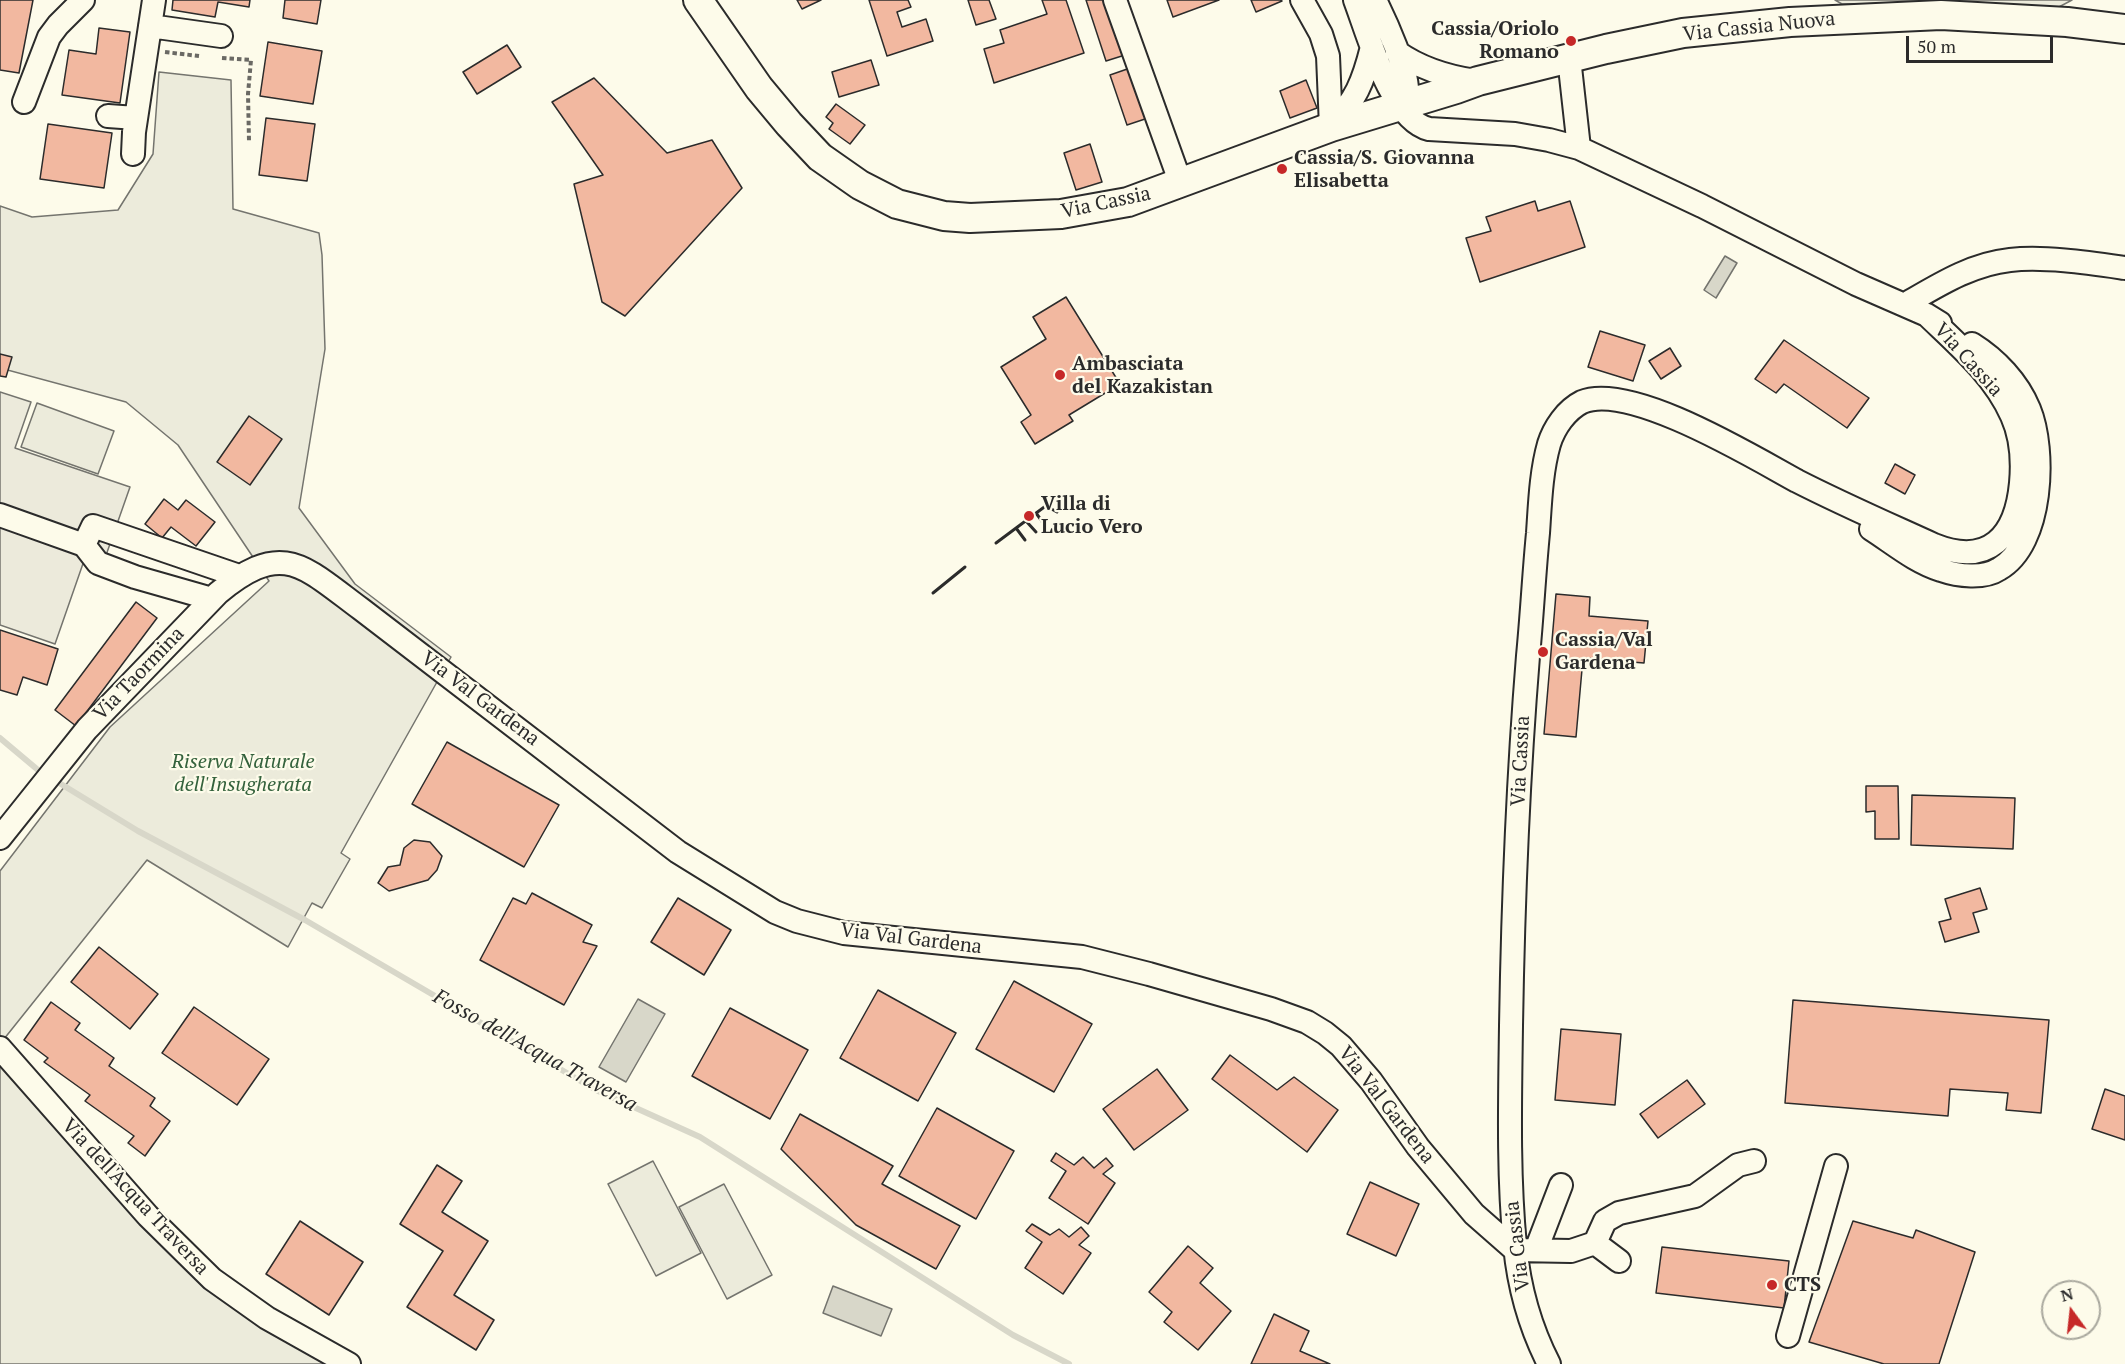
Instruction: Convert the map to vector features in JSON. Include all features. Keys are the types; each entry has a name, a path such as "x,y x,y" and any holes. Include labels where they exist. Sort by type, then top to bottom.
{"main road":[{"name":"Via Cassia","path":"698,0 759,88 811,148 860,185 897,204 956,217 1047,216 1115,205 1181,184 1331,127 1401,105"},
{"name":"Via Cassia Nuova","path":"1401,105 1478,81 1606,49 1683,33 1868,17 1974,16 2067,22 2125,29"}],"street":[{"path":"24,102 49,38 58,25 83,0"},
{"path":"133,154 136,118 154,0"},
{"path":"1115,0 1181,184"},
{"path":"1302,0 1321,34 1328,56 1331,127"},
{"path":"1355,0 1387,84 1401,105 1406,98 1407,88 1397,52 1375,0"},
{"path":"150,26 219,47"},
{"path":"1331,127 1355,97 1366,73 1372,47"},
{"path":"1397,52 1413,63 1434,72 1453,78 1478,81"},
{"path":"1569,58 1579,148"},
{"name":"Via Cassia","path":"1401,105 1413,121 1425,128 1515,134 1579,148 1702,206 1856,284 1927,315 1978,348 1998,364 2017,386 2028,408 2035,430 2039,467 2035,506 2022,544 2007,564 1992,573 1967,574 1941,570 1916,558 1799,482 1679,421 1629,402 1592,399 1576,406 1564,417 1551,439 1540,507 1526,684 1514,889 1510,1137 1511,1200 1526,1250 1522,1295 1549,1364"},
{"path":"108,116 136,118"},
{"path":"1904,305 1944,282 1972,270 2009,260 2052,261 2125,268"},
{"path":"0,515 84,545 98,563 135,577 212,599"},
{"path":"84,545 93,526 239,576"},
{"name":"Via Taormina","path":"0,838 87,729 212,599 239,576 267,563 295,564 310,570"},
{"name":"Via Val Gardena","path":"310,570 678,852 775,912 797,921 844,933 1082,957 1160,977 1307,1022 1341,1046 1371,1081 1418,1147 1474,1214 1526,1250"},
{"name":"Via dell'Acqua Traversa","path":"0,1048 148,1216 212,1279 267,1318 349,1364"},
{"path":"1561,1185 1526,1250 1570,1251 1595,1243 1605,1221 1619,1213 1695,1196 1738,1165 1754,1161"},
{"path":"1788,1336 1836,1166"},
{"path":"1595,1243 1619,1261"}],"path":[{"path":"219,47 251,60 248,94 249,141"},
{"path":"146,50 206,57"}],"green space":[{"path":"1835,0 2072,0 2057,8 1936,3 1842,4"},
{"name":"Riserva Naturale dell'Insugherata","path":"159,72 231,80 233,209 319,233 322,255 325,349 299,508 355,584 451,657 341,853 350,859 322,908 312,903 288,947 147,860 0,1044 0,871 110,727 269,581 178,445 126,402 0,368 0,206 32,217 118,210 153,154"},
{"path":"37,403 114,431 98,474 21,447"},
{"path":"0,1061 219,1298 327,1364 0,1364"},
{"path":"653,1161 701,1253 656,1276 608,1184"},
{"path":"724,1184 772,1275 727,1299 679,1207"}],"shaded area":[{"path":"1725,256 1737,263 1716,298 1704,290"},
{"path":"0,392 31,402 15,448 130,487 104,561 86,555 55,644 0,625"},
{"path":"638,999 665,1014 626,1082 599,1067"},
{"path":"833,1286 892,1309 881,1336 823,1313"}],"building":[{"path":"0,0 33,0 19,73 0,70"},
{"path":"173,0 250,0 249,7 218,2 215,17 172,10"},
{"path":"285,0 321,0 317,24 283,18"},
{"path":"797,0 821,0 802,9"},
{"path":"869,0 908,0 911,7 897,12 902,27 926,19 933,41 887,56"},
{"path":"968,0 989,0 996,19 976,25"},
{"path":"1042,0 1066,0 1084,53 994,83 984,49 1004,43 1000,30 1047,14"},
{"path":"1086,0 1107,0 1125,55 1106,61"},
{"path":"1167,0 1219,0 1173,17"},
{"path":"1251,0 1281,0 1282,1 1256,12"},
{"path":"99,28 130,32 120,103 62,95 69,50 96,54"},
{"path":"268,42 322,51 313,104 260,96"},
{"path":"507,45 521,67 477,94 463,72"},
{"path":"871,60 879,85 839,97 832,72"},
{"path":"1133,67 1151,117 1127,125 1110,75"},
{"path":"594,78 667,153 712,140 742,188 625,316 602,302 574,184 603,175 552,102"},
{"path":"1306,80 1317,108 1290,118 1280,91"},
{"path":"836,104 865,125 850,144 829,129 833,123 826,117"},
{"path":"266,118 315,124 307,181 259,175"},
{"path":"48,124 112,133 104,188 40,179"},
{"path":"1090,144 1102,182 1076,190 1064,153"},
{"path":"1535,201 1538,211 1570,201 1585,247 1480,282 1466,238 1491,231 1486,217"},
{"name":"Ambasciata del Kazakistan","path":"1066,297 1120,384 1069,415 1073,421 1035,444 1021,422 1031,415 1001,367 1046,339 1033,317"},
{"path":"1600,331 1645,345 1633,381 1588,367"},
{"path":"1784,340 1869,398 1847,428 1784,384 1776,393 1755,379"},
{"path":"1670,348 1681,366 1661,379 1649,361"},
{"path":"0,354 12,357 6,377 0,376"},
{"path":"249,416 282,439 250,485 217,462"},
{"path":"1895,464 1915,475 1905,494 1885,483"},
{"path":"164,499 178,510 186,500 215,522 196,546 171,527 162,538 145,524"},
{"path":"1556,594 1590,597 1589,616 1648,621 1644,663 1583,658 1576,737 1544,734"},
{"path":"136,602 157,618 76,726 55,710"},
{"path":"0,630 58,649 47,685 23,677 17,695 0,690"},
{"path":"447,742 559,805 524,867 412,804"},
{"path":"1866,786 1898,786 1899,839 1875,839 1875,811 1866,812"},
{"path":"1912,795 2015,798 2013,849 1911,845"},
{"path":"414,840 430,842 442,856 437,870 428,880 389,891 378,883 388,867 400,865 404,848"},
{"path":"1980,888 1987,909 1973,913 1979,932 1945,942 1939,922 1951,919 1945,899"},
{"path":"532,893 592,925 583,942 597,946 564,1005 480,960 513,898 526,904"},
{"path":"678,898 731,930 704,975 651,942"},
{"path":"99,947 158,994 130,1029 71,982"},
{"path":"1014,981 1092,1024 1054,1092 976,1049"},
{"path":"878,990 956,1033 918,1101 840,1058"},
{"path":"1793,1000 2049,1020 2041,1113 2006,1110 2008,1093 1950,1089 1948,1116 1785,1103"},
{"path":"51,1002 80,1023 75,1030 114,1058 109,1066 155,1098 150,1106 170,1121 145,1156 128,1143 134,1136 85,1101 90,1095 44,1062 48,1058 24,1040"},
{"path":"194,1007 269,1059 237,1105 162,1053"},
{"path":"730,1008 808,1050 770,1119 692,1076"},
{"path":"1561,1029 1621,1034 1615,1105 1555,1100"},
{"path":"1230,1055 1277,1090 1294,1077 1338,1110 1307,1152 1212,1079"},
{"path":"1157,1069 1188,1110 1134,1150 1103,1109"},
{"path":"1687,1080 1705,1104 1658,1138 1640,1114"},
{"path":"2105,1089 2125,1096 2125,1140 2092,1129"},
{"path":"937,1108 1014,1151 976,1219 899,1176"},
{"path":"800,1114 893,1166 882,1184 960,1226 936,1269 856,1225 781,1149"},
{"path":"1056,1153 1074,1165 1083,1157 1094,1168 1106,1158 1113,1166 1103,1174 1115,1183 1088,1224 1049,1198 1066,1171 1051,1161"},
{"path":"437,1165 462,1181 442,1212 488,1241 454,1295 494,1320 476,1350 407,1307 443,1251 400,1224"},
{"path":"1370,1182 1419,1204 1396,1256 1347,1234"},
{"path":"300,1221 363,1262 329,1315 266,1274"},
{"path":"1853,1221 1913,1238 1916,1230 1975,1252 1939,1364 1884,1364 1809,1342"},
{"path":"1032,1224 1050,1235 1059,1229 1069,1237 1081,1227 1089,1236 1079,1245 1091,1253 1063,1294 1025,1268 1042,1242 1026,1231"},
{"path":"1188,1246 1213,1268 1200,1283 1231,1311 1198,1350 1164,1322 1172,1312 1149,1292"},
{"path":"1662,1247 1789,1261 1784,1308 1656,1293"},
{"path":"1274,1314 1309,1331 1300,1351 1330,1364 1251,1364"}],"waterway":[{"name":"Fosso dell'Acqua Traversa","path":"0,738 38,770 138,831 305,920 596,1090 700,1137 1013,1335 1069,1364"}],"wall":[{"path":"996,543 1059,496"},
{"path":"1046,506 1057,512"},
{"path":"1036,513 1044,524"},
{"path":"1026,521 1036,532"},
{"path":"1016,528 1025,540"},
{"path":"933,593 965,567"}],"place":[{"name":"Cassia/Oriolo Romano","path":"1571,41"},
{"name":"Cassia/S. Giovanna Elisabetta","path":"1282,169"},
{"name":"Ambasciata del Kazakistan","path":"1060,375"},
{"name":"Villa di Lucio Vero","path":"1029,516"},
{"name":"Cassia/Val Gardena","path":"1543,652"},
{"name":"CTS","path":"1772,1285"}]}
